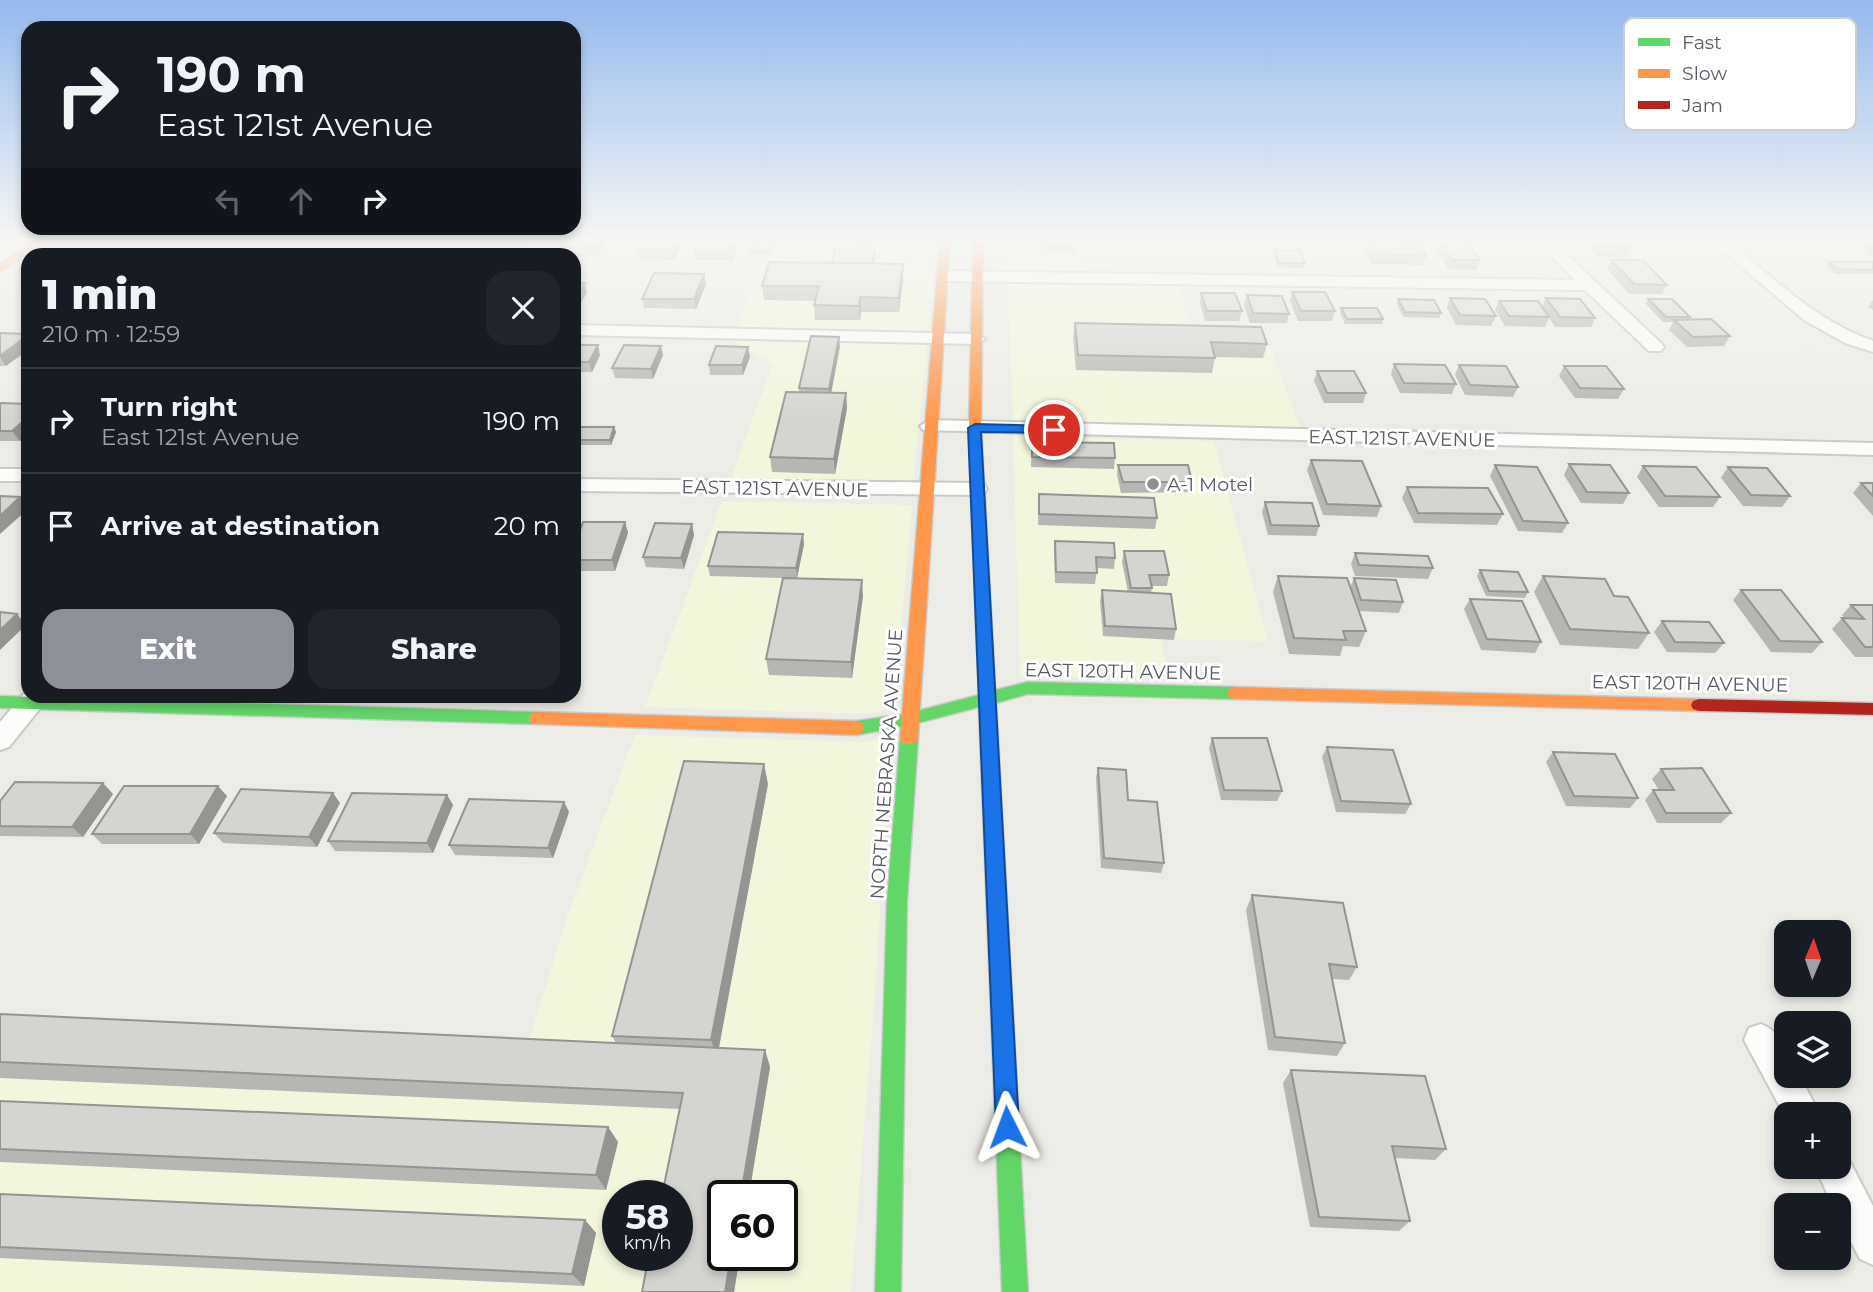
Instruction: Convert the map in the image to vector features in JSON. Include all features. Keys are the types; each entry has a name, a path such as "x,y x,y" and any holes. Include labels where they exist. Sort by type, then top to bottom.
{"main road":[{"name":"NORTH NEBRASKA AVENUE","path":"888,1292 897,901 930,426 942,300"},
{"path":"977,300 976,489 1015,1292"},
{"name":"EAST 120TH AVENUE","path":"123,703 864,728 909,720 987,696 1028,688 1873,709"},
{"name":"EAST 120TH AVENUE","path":"0,702 21,701"}],"street":[{"path":"1605,300 1655,346"},
{"path":"1791,300 1808,314 1853,341 1873,347"},
{"path":"581,330 976,338"},
{"name":"EAST 121ST AVENUE","path":"930,426 1873,449"},
{"path":"0,475 21,475"},
{"name":"EAST 121ST AVENUE","path":"581,485 926,491 976,489"},
{"path":"0,740 31,703"},
{"path":"1761,1040 1796,1102"},
{"path":"1839,1179 1873,1246"}],"shaded area":[{"path":"748,300 931,300 928,331 738,327"},
{"path":"1009,300 1183,300 1192,339 1203,345 1270,346 1300,428 1013,421"},
{"path":"734,339 927,344 913,487 729,483 773,364 733,342"},
{"path":"1013,436 1214,441 1268,641 1161,639 1168,678 1020,676"},
{"path":"722,501 912,505 894,709 864,714 645,707"},
{"path":"635,735 863,742 891,738 874,1006 851,1292 0,1292 0,1036 525,1043 532,1031 566,920"}],"building":[{"path":"815,300 860,300 859,306 814,305"},
{"path":"1203,300 1238,300 1242,311 1207,311"},
{"path":"1249,300 1284,300 1289,314 1253,313"},
{"path":"1296,300 1329,300 1335,311 1301,311"},
{"path":"1399,300 1434,300 1441,313 1405,312"},
{"path":"1451,300 1486,300 1496,316 1460,315"},
{"path":"1548,300 1581,300 1595,318 1560,317"},
{"path":"1649,300 1673,300 1690,317 1666,317"},
{"path":"1499,301 1538,301 1549,317 1509,316"},
{"path":"1341,308 1377,308 1383,319 1347,319"},
{"path":"1711,319 1730,336 1693,337 1674,320"},
{"path":"1075,323 1261,327 1267,344 1211,342 1215,358 1078,355"},
{"path":"0,333 21,334 21,340 0,356"},
{"path":"811,336 839,337 829,389 799,388"},
{"path":"581,345 598,345 589,362 581,362"},
{"path":"624,345 661,346 651,369 612,368"},
{"path":"716,346 748,347 742,365 709,365"},
{"path":"1394,364 1445,365 1456,384 1404,383"},
{"path":"1459,365 1506,366 1518,387 1470,385"},
{"path":"1564,366 1606,366 1624,389 1580,388"},
{"path":"1317,371 1354,371 1366,393 1327,393"},
{"path":"786,392 846,393 834,459 770,457"},
{"path":"0,404 21,404 21,423 12,431 0,431"},
{"path":"581,427 614,427 610,440 581,440"},
{"path":"1032,442 1114,443 1115,458 1032,457"},
{"path":"1311,460 1362,461 1381,506 1327,504"},
{"path":"1569,464 1610,465 1629,493 1587,492"},
{"path":"1118,465 1188,465 1192,482 1123,482"},
{"path":"1495,465 1537,467 1568,523 1523,521"},
{"path":"1643,466 1696,467 1720,497 1665,496"},
{"path":"1728,467 1767,468 1790,496 1751,495"},
{"path":"1861,483 1873,483 1873,496"},
{"path":"1407,487 1488,488 1503,514 1418,513"},
{"path":"1039,494 1154,498 1157,518 1039,514"},
{"path":"0,496 20,497 0,516"},
{"path":"1265,502 1312,503 1319,526 1271,525"},
{"path":"583,522 625,522 612,560 581,560"},
{"path":"655,523 692,524 681,558 643,557"},
{"path":"718,532 803,534 796,568 708,566"},
{"path":"1055,541 1114,543 1115,558 1096,557 1097,573 1056,572"},
{"path":"1124,551 1164,551 1169,575 1149,575 1152,588 1131,588"},
{"path":"1355,553 1428,556 1433,568 1359,565"},
{"path":"1480,570 1518,572 1528,592 1489,591"},
{"path":"1278,576 1347,578 1366,631 1343,631 1346,640 1294,638"},
{"path":"1543,576 1605,579 1614,596 1628,597 1649,633 1570,629"},
{"path":"783,578 862,580 851,662 766,659"},
{"path":"1354,578 1396,580 1403,602 1361,600"},
{"path":"1102,590 1171,594 1176,629 1105,626"},
{"path":"1741,590 1781,590 1822,642 1780,641"},
{"path":"1470,599 1522,601 1541,642 1487,639"},
{"path":"1851,605 1873,605 1873,647 1865,647 1842,618 1864,619"},
{"path":"0,612 17,614 0,630"},
{"path":"1662,621 1709,622 1724,643 1675,642"},
{"path":"1212,738 1267,738 1282,791 1224,790"},
{"path":"1327,747 1393,750 1411,804 1341,801"},
{"path":"1553,752 1615,754 1638,798 1574,796"},
{"path":"684,761 764,764 711,1040 612,1036"},
{"path":"1098,768 1126,770 1128,800 1157,802 1164,863 1104,858"},
{"path":"1702,768 1731,813 1666,813 1653,790 1674,790 1661,769"},
{"path":"15,782 103,783 72,827 0,826 0,801"},
{"path":"124,786 218,786 190,834 92,834"},
{"path":"241,789 333,793 309,837 214,833"},
{"path":"352,793 447,795 427,843 328,841"},
{"path":"469,799 564,802 548,848 449,845"},
{"path":"1252,895 1343,903 1357,967 1329,964 1345,1043 1275,1037"},
{"path":"0,1014 765,1050 743,1180 707,1180 707,1271 728,1271 725,1292 642,1292 646,1271 693,1271 693,1180 665,1180 683,1093 0,1062"},
{"path":"1291,1070 1425,1076 1446,1149 1392,1146 1410,1221 1319,1217"},
{"path":"0,1101 608,1127 596,1175 0,1149"},
{"path":"0,1194 585,1220 572,1274 0,1247"}],"railway":[{"path":"1754,300 1873,401"}],"traffic: fast":[{"path":"985,649 1015,1292"},
{"path":"856,728 906,720 1028,688 1235,693"},
{"path":"0,702 21,703"},
{"path":"34,703 537,718"},
{"path":"888,1292 897,901 909,739"}],"traffic: slow":[{"path":"909,739 941,300"},
{"path":"977,300 975,428 985,649"},
{"path":"1235,693 1699,705"},
{"path":"537,718 856,728"}],"traffic: jam":[{"path":"1699,705 1873,709"}],"place":[{"name":"A-1 Motel","path":"1153,484"}],"route":[{"path":"1007,1127 975,428 1054,430"}]}
